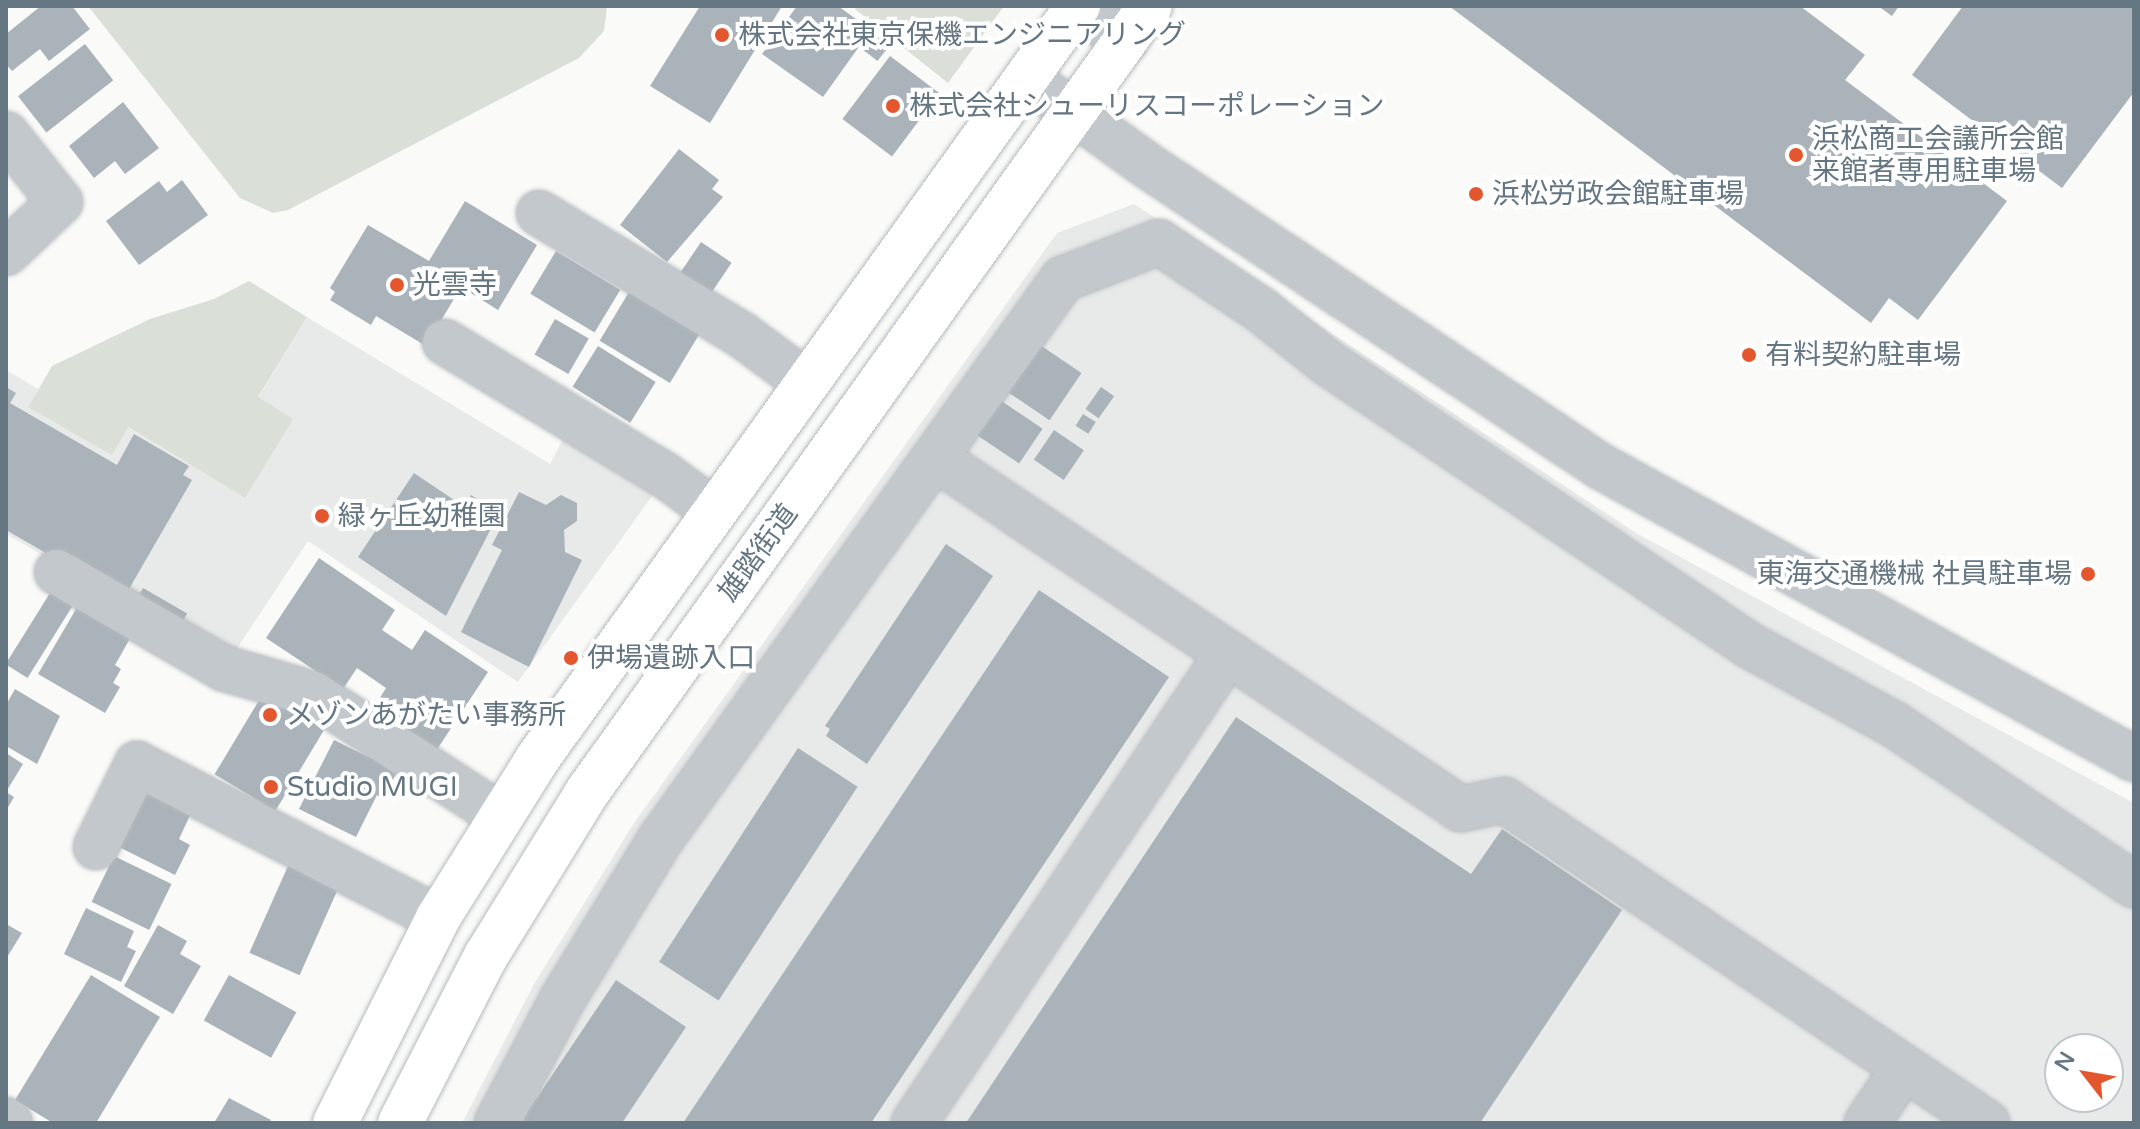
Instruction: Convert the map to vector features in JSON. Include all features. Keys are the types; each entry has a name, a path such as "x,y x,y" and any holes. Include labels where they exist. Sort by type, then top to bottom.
{"main road":[{"path":"335,1123 438,918 501,816 714,511 1077,6"},
{"name":"雄踏街道","path":"400,1123 486,956 588,791 1138,23"}],"street":[{"path":"1077,6 1138,23"},
{"path":"1026,78 1600,466 2134,759"},
{"path":"6,134 60,202 6,253"},
{"path":"539,213 742,335 807,383"},
{"path":"497,1123 562,1000 652,853 1063,279 1159,242 1260,309 1328,363 1749,645 1895,725 2134,885"},
{"path":"445,342 666,476 714,511"},
{"path":"935,458 1461,809 1504,800 1987,1123"},
{"path":"57,572 223,668 313,694 501,816"},
{"path":"914,1123 1228,653"},
{"path":"96,847 137,764 438,918"},
{"path":"1867,1123 1904,1068"}],"shaded area":[{"path":"88,6 607,6 604,31 579,58 288,210 273,213 240,198"},
{"path":"858,6 1004,6 948,83 855,9"},
{"path":"1134,204 1638,534 2134,803 2134,1123 462,1123 534,984 634,823 1057,233"},
{"path":"249,281 307,317 258,397 293,419 245,498 128,427 112,455 28,407 52,366 150,319 214,299"},
{"name":"緑ヶ丘幼稚園","path":"307,317 550,464 567,432 658,488 518,682 308,541 228,662 6,534 6,370 38,389 29,407 112,454 127,427 245,498 258,398"}],"building":[{"path":"41,6 72,6 90,29 49,61 40,49 12,71 6,64 6,34"},
{"path":"700,6 782,6 710,123 650,86"},
{"path":"797,6 838,6 871,30 823,97 762,54"},
{"name":"浜松商工会議所会館 来館者専用駐車場","path":"1449,6 1800,6 1865,55 1845,80 2007,201 1918,320 1889,298 1871,323"},
{"path":"1878,6 1899,6 1892,16"},
{"path":"1963,6 2134,6 2134,92 2062,188 1912,75"},
{"path":"875,35 889,46 877,61 863,50"},
{"path":"85,44 113,80 46,133 18,96"},
{"path":"890,56 940,93 892,156 842,119"},
{"path":"123,102 159,148 125,174 115,161 94,178 69,146"},
{"path":"679,149 719,180 712,189 723,197 667,262 620,225"},
{"path":"182,180 208,215 139,265 106,221 159,181 167,192"},
{"path":"465,201 537,245 498,310 461,287 426,346 376,316 371,325 330,300 335,292 330,288 368,225 429,261"},
{"path":"701,242 732,263 710,295 679,274"},
{"path":"556,251 620,290 595,332 530,294"},
{"path":"629,292 699,334 670,383 600,341"},
{"path":"555,319 589,338 568,374 534,355"},
{"path":"1040,345 1081,373 1050,420 1008,392"},
{"path":"598,346 656,382 630,423 573,387"},
{"path":"6,387 16,393 10,403 117,465 134,434 189,466 183,475 192,480 129,589 115,593 6,530"},
{"path":"1101,387 1114,396 1099,418 1086,409"},
{"path":"997,398 1043,429 1019,464 974,433"},
{"path":"1083,414 1096,422 1088,434 1076,426"},
{"path":"1054,430 1084,450 1064,480 1034,460"},
{"path":"414,473 463,506 471,495 499,513 446,616 358,557"},
{"path":"519,492 546,505 561,495 577,503 577,521 564,530 565,552 582,560 529,667 461,632 502,550 492,545"},
{"path":"946,544 993,576 867,764 826,736 830,729 825,726"},
{"path":"319,558 395,610 382,630 412,650 425,630 488,672 436,751 373,709 386,688 357,668 343,689 266,638"},
{"path":"143,588 187,614 178,629 134,604"},
{"path":"1039,590 1169,677 871,1123 683,1123"},
{"path":"50,593 72,607 28,678 6,663"},
{"path":"79,604 132,635 115,665 121,669 113,683 120,687 105,713 38,674"},
{"path":"15,689 60,716 37,764 6,746 6,705"},
{"path":"264,692 325,729 275,811 215,774"},
{"path":"1236,717 1471,874 1502,829 1622,910 1480,1123 966,1123"},
{"path":"334,740 397,771 384,799 377,795 356,837 299,809"},
{"path":"798,748 858,787 719,1001 659,962"},
{"path":"6,753 23,764 6,792"},
{"path":"148,789 192,811 179,839 190,845 175,875 119,847"},
{"path":"6,792 14,797 6,811"},
{"path":"114,856 172,884 149,930 92,902"},
{"path":"288,866 338,888 300,975 249,953"},
{"path":"86,908 134,931 127,947 136,951 121,982 64,954"},
{"path":"6,924 22,933 6,959"},
{"path":"158,925 187,941 180,954 201,966 173,1014 124,986"},
{"path":"91,975 160,1017 96,1123 53,1123 15,1100"},
{"path":"229,975 296,1012 271,1058 204,1020"},
{"path":"616,980 686,1027 622,1123 520,1123"},
{"path":"229,1098 271,1120 269,1123 214,1123"}],"place":[{"name":"株式会社東京保機エンジニアリング","path":"722,35"},
{"name":"株式会社シューリスコーポレーション","path":"893,106"},
{"name":"浜松商工会議所会館 来館者専用駐車場","path":"1796,155"},
{"name":"浜松労政会館駐車場","path":"1476,194"},
{"name":"光雲寺","path":"397,285"},
{"name":"有料契約駐車場","path":"1749,355"},
{"name":"緑ヶ丘幼稚園","path":"322,516"},
{"name":"東海交通機械 社員駐車場","path":"2088,574"},
{"name":"伊場遺跡入口","path":"571,658"},
{"name":"メゾンあがたい事務所","path":"270,715"},
{"name":"Studio MUGI","path":"271,787"}]}
